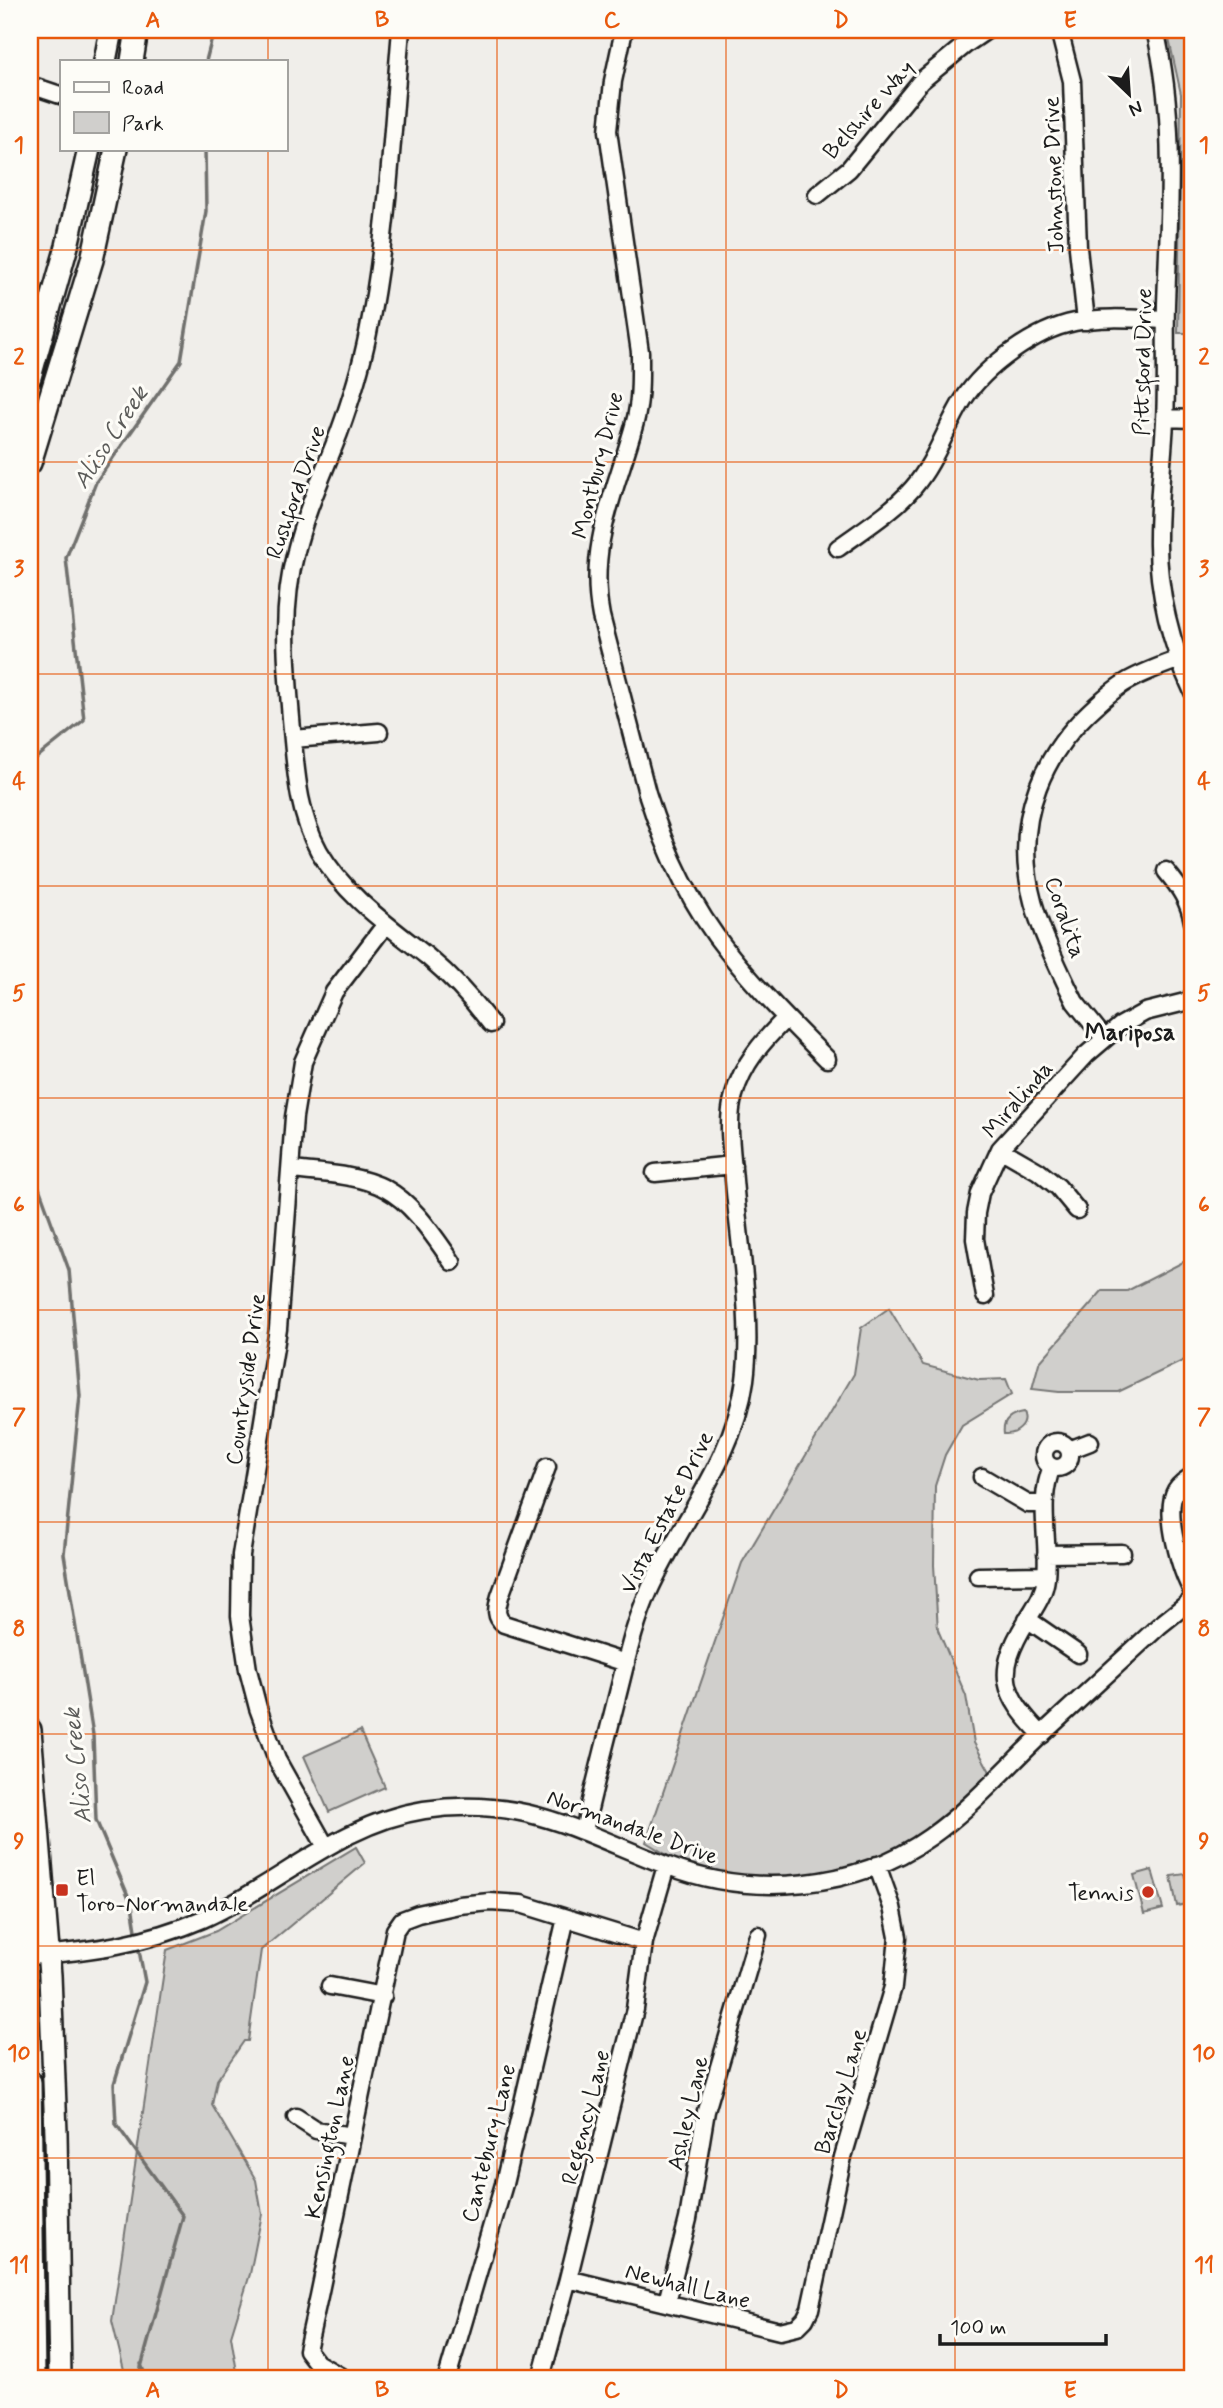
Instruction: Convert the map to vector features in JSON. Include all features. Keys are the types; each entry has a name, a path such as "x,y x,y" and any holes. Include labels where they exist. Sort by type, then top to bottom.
{"main road":[{"path":"105,60 111,30"},
{"path":"132,60 137,30"},
{"path":"30,377 67,246 89,150"},
{"path":"30,463 92,260 116,150"},
{"path":"30,1730 39,1955 56,2133 60,2378"},
{"path":"30,2082 34,2378"}],"street":[{"name":"Rushford Drive","path":"401,30 383,225 368,336 350,401 296,548 290,579 285,632 297,785 302,813 310,833 345,887 468,994 491,1024"},
{"name":"Montbury Drive","path":"624,30 612,81 608,131 640,352 640,384 635,420 600,534 598,603 656,821 681,878 728,952 786,1018 827,1059"},
{"name":"Belshire Way","path":"817,195 849,169 921,81 987,30"},
{"name":"Johnstone Drive","path":"1059,30 1072,82 1078,248 1086,321"},
{"name":"Pittsford Drive","path":"1155,30 1165,74 1170,139 1165,418 1157,539 1162,596 1180,659 1193,692"},
{"path":"30,85 60,95"},
{"path":"838,548 885,514 914,487 937,455 962,401 998,362 1046,331 1066,324 1086,321 1166,320"},
{"path":"1165,418 1193,419"},
{"name":"Coralita","path":"1104,1038 1075,1002 1038,916 1030,891 1027,868 1029,816 1045,768 1077,724 1123,683 1180,659"},
{"path":"293,739 379,732"},
{"path":"1166,871 1185,897 1193,922"},
{"name":"Countryside Drive","path":"326,1847 285,1776 270,1744 248,1670 240,1616 241,1555 278,1329 294,1117 303,1062 334,992 386,924"},
{"name":"Miralinda","path":"985,1296 978,1267 976,1213 980,1192 1000,1149 1104,1038 1145,1012 1193,1000"},
{"name":"Vista Estate Drive","path":"584,1831 626,1662 648,1593 724,1453 734,1425 744,1383 747,1329 733,1166 731,1108 737,1084 756,1051 786,1018"},
{"path":"1000,1149 1038,1171 1058,1187 1077,1210"},
{"path":"655,1174 733,1166"},
{"path":"290,1170 346,1175 381,1184 413,1208 453,1262"},
{"path":"1042,1735 1014,1703 1009,1691 1007,1668 1013,1645 1041,1597 1046,1575 1044,1504 1047,1479 1052,1467 1045,1457 1050,1445 1062,1444 1069,1450 1090,1442"},
{"path":"547,1467 500,1596 496,1611 498,1619 505,1624 626,1662"},
{"path":"1193,1476 1177,1490 1172,1503 1178,1553 1184,1577 1193,1592"},
{"path":"982,1477 1028,1504 1044,1504"},
{"path":"1046,1554 1122,1553"},
{"path":"978,1576 1046,1575"},
{"name":"Normandale Drive","path":"39,1955 111,1948 168,1932 217,1911 326,1847 387,1819 423,1810 457,1807 510,1809 548,1818 666,1866 716,1881 778,1885 832,1878 877,1865 928,1839 947,1824 1159,1626 1193,1599"},
{"path":"1027,1619 1078,1654"},
{"name":"Barclay Lane","path":"797,2327 810,2309 846,2144 894,1987 898,1937 892,1907 877,1865"},
{"name":"Regency Lane","path":"541,2378 635,2009 644,1942 666,1866"},
{"name":"Kensington Lane","path":"343,2378 317,2363 308,2354 307,2346 320,2296 395,1930 402,1920 418,1914 459,1905 491,1902 521,1904 566,1918"},
{"path":"566,1918 644,1942"},
{"name":"Cantebury Lane","path":"447,2378 504,2184 566,1918"},
{"name":"Ashley Lane","path":"667,2302 688,2219 706,2111 758,1935"},
{"path":"330,1986 383,1996"},
{"path":"296,2117 316,2130 351,2136"},
{"name":"Newhall Lane","path":"568,2279 779,2331 797,2327"}],"green space":[{"path":"1167,30 1193,30 1193,333 1178,333 1181,94"},
{"path":"1193,1257 1193,1356 1118,1392 1032,1389 1039,1363 1102,1291 1127,1291"},
{"path":"889,1308 923,1365 979,1380 1006,1379 1012,1394 962,1425 945,1455 935,1486 934,1565 938,1630 966,1696 974,1743 993,1783 895,1857 799,1884 706,1879 646,1842 742,1563 854,1374 861,1328"},
{"path":"1023,1413 1023,1425 1013,1433 1004,1434 1008,1419"},
{"path":"360,1731 385,1787 329,1812 304,1756"},
{"path":"356,1847 365,1863 261,1950 248,2041 244,2041 217,2080 212,2105 256,2180 262,2214 250,2274 231,2336 238,2378 126,2378 112,2321 167,1950 216,1931"},
{"name":"Tennis","path":"1152,1870 1163,1909 1144,1914 1134,1875"},
{"path":"1185,1874 1191,1903 1177,1906 1171,1876"}],"waterway":[{"name":"Aliso Creek","path":"206,60 214,30"},
{"name":"Aliso Creek","path":"30,763 84,720 66,558 96,482 181,361 206,211 205,150"},
{"name":"Aliso Creek","path":"30,1163 69,1270 80,1396 64,1554 93,1735 96,1820 132,1905 137,1937"},
{"name":"Aliso Creek","path":"138,1945 145,1982 114,2084 116,2124 183,2216 138,2378"},
{"name":"Aliso Creek","path":"141,2364 146,2378"}],"place":[{"name":"El Toro-Normandale","path":"62,1890"},
{"name":"Tennis","path":"1148,1892"}],"district":[{"name":"Mariposa","path":"1130,1032"}]}
